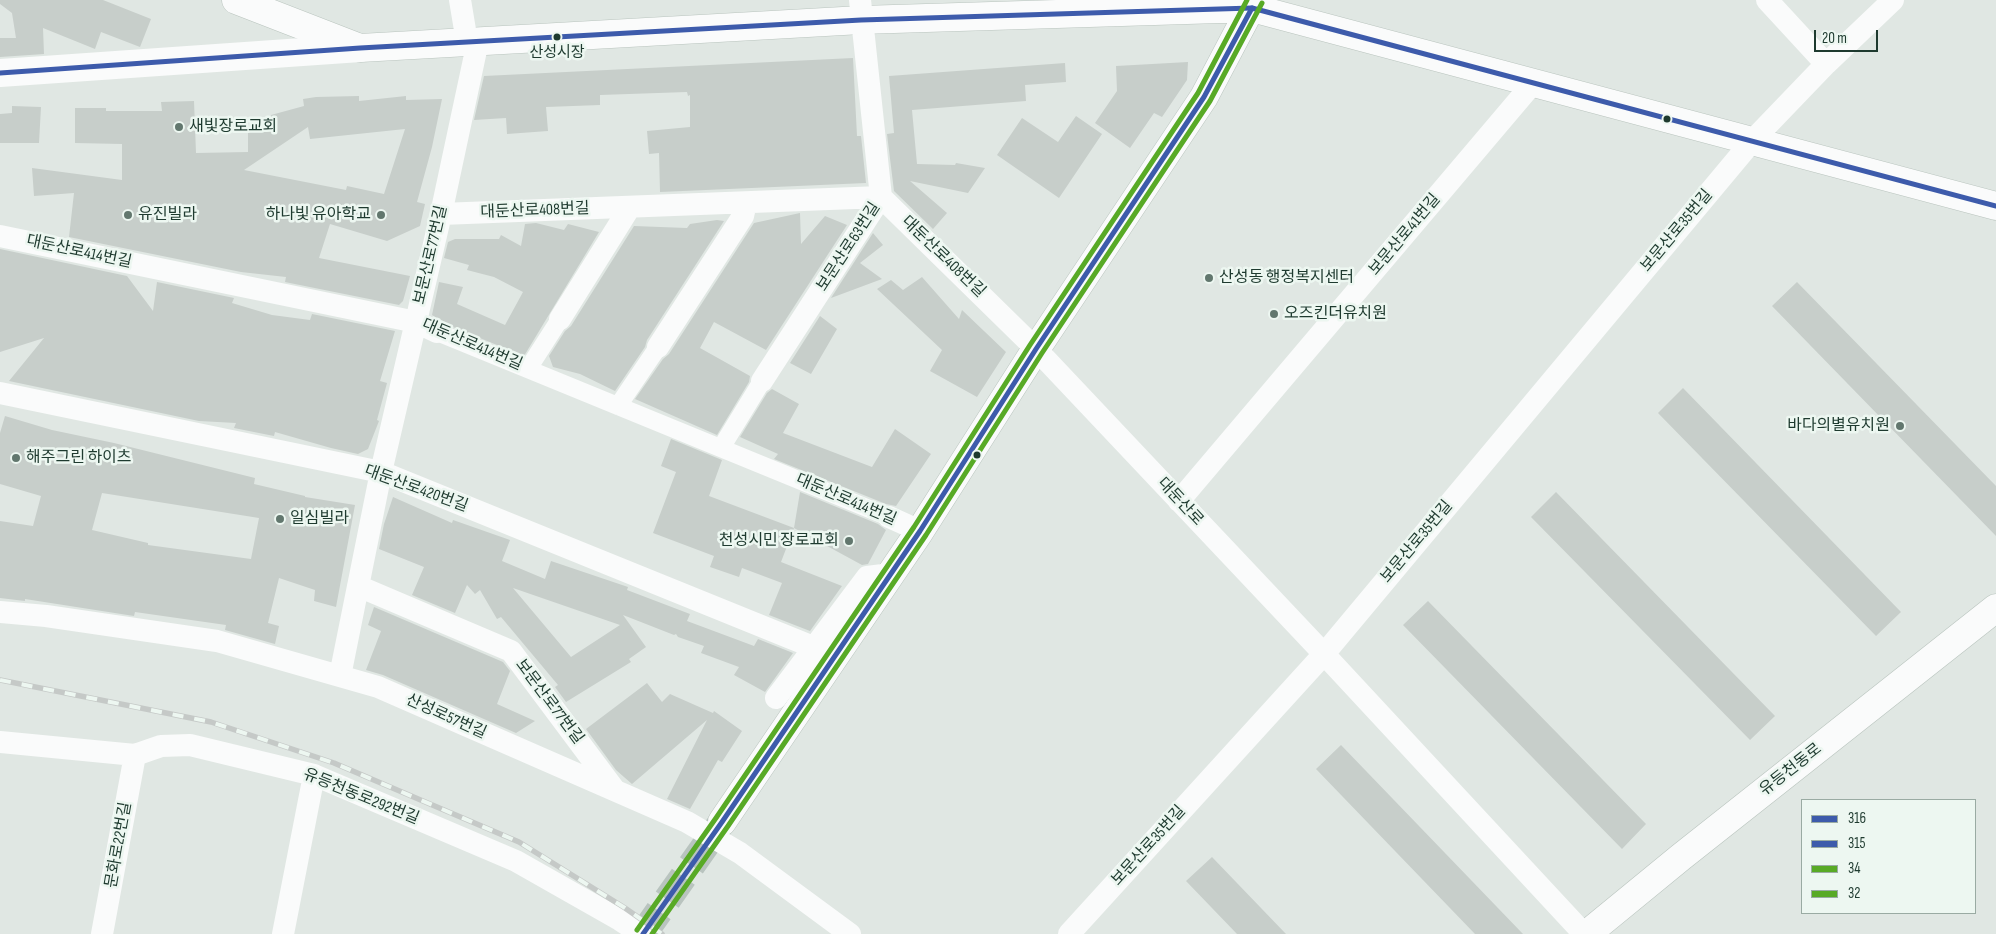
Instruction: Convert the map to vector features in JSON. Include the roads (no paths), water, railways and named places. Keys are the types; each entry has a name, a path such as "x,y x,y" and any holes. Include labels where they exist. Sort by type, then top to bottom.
{"main road":[{"path":"236,0 360,48"},
{"path":"0,73 472,41 861,10 1254,4 1534,82 1996,206"},
{"path":"722,822 920,531 1036,349 1204,97 1254,4"},
{"name":"유등천동로","path":"1586,934 1996,608"}],"street":[{"path":"460,0 472,41"},
{"path":"1767,0 1826,64"},
{"name":"보문산로35번길","path":"1069,934 1324,654 1753,140 1826,64 1893,0"},
{"name":"보문산로63번길","path":"721,448 762,381 882,197 861,10"},
{"name":"보문산로77번길","path":"340,676 381,472 440,214 472,41"},
{"name":"보문산로41번길","path":"1180,501 1534,82"},
{"name":"대둔산로408번길","path":"440,214 882,197 1036,349"},
{"path":"618,406 744,216 746,203"},
{"path":"528,369 630,207"},
{"name":"대둔산로414번길","path":"0,236 416,322 920,531"},
{"name":"대둔산로","path":"1036,349 1586,934"},
{"name":"대둔산로420번길","path":"0,393 381,472 813,647"},
{"path":"776,698 867,577 891,574"},
{"name":"보문산로77번길","path":"358,586 512,651 614,790"},
{"name":"산성로57번길","path":"0,612 46,616 217,641 378,687 687,822 740,853 850,934"},
{"name":"유등천동로292번길","path":"0,742 135,755 161,746 190,745 314,775 516,861 641,934"},
{"name":"문화로22번길","path":"102,934 135,755"},
{"path":"283,934 314,775"}],"tunnel":[{"path":"643,934 722,822"}],"railway":[{"path":"0,680 211,722 334,763 519,842 625,908 662,934"}],"place":[{"name":"산성시장","path":"557,37"},
{"name":"새빛장로교회","path":"179,127"},
{"name":"유진빌라","path":"128,215"},
{"name":"하나빛 유아학교","path":"381,215"},
{"name":"산성동 행정복지센터","path":"1209,278"},
{"name":"오즈킨더유치원","path":"1274,314"},
{"name":"바다의별유치원","path":"1900,426"},
{"name":"해주그린 하이츠","path":"16,458"},
{"name":"일심빌라","path":"280,519"},
{"name":"천성시민 장로교회","path":"849,541"}]}
